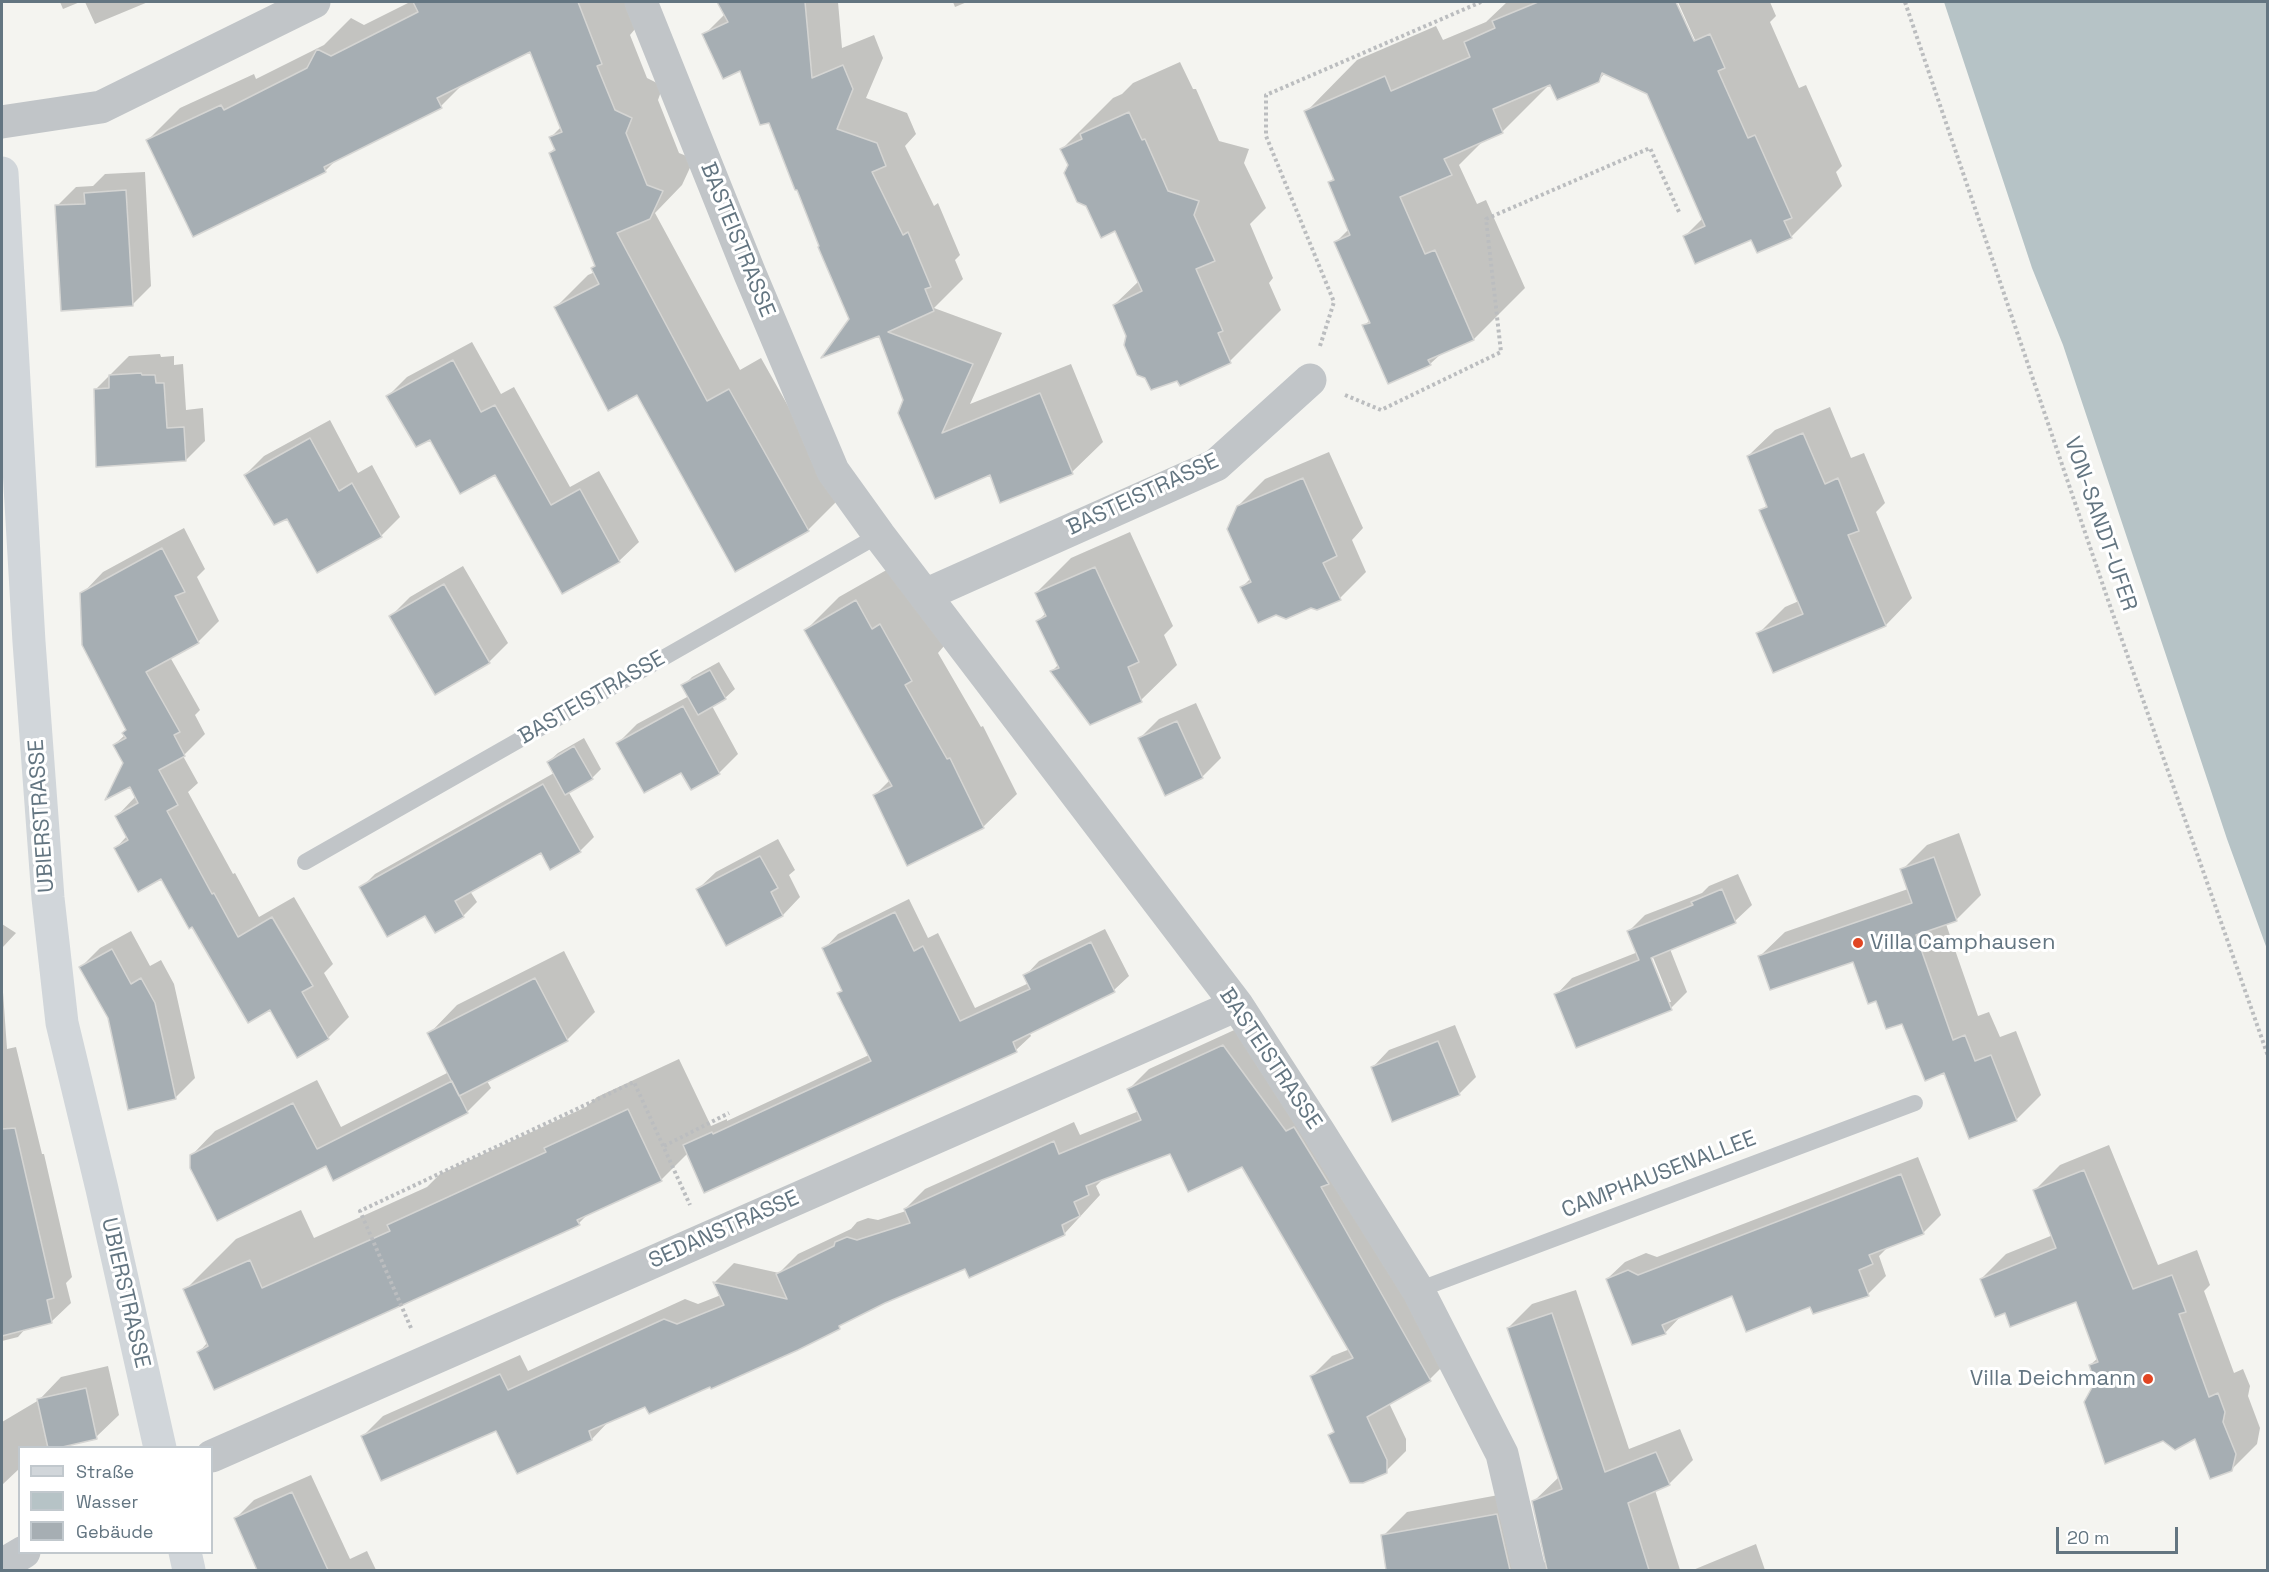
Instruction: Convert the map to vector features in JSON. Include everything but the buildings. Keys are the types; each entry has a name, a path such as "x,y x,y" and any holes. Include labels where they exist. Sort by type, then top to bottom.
{"main road":[{"name":"UBIERSTRASSE","path":"2,173 48,898 62,1023 105,1201 160,1446"},
{"path":"185,1554 189,1570"}],"street":[{"path":"2,122 101,107 314,2"},
{"name":"BASTEISTRASSE","path":"641,2 750,274 833,471 879,535 1237,1005 1418,1290 1502,1454 1529,1570"},
{"name":"BASTEISTRASSE","path":"925,595 1216,465 1310,380"},
{"name":"SEDANSTRASSE","path":"213,1456 1237,1005"},
{"path":"2,1565 21,1554"}],"lane":[{"name":"BASTEISTRASSE","path":"305,862 879,535"},
{"name":"CAMPHAUSENALLEE","path":"1418,1290 1915,1103"}],"path":[{"path":"1481,2 1266,95 1266,136 1334,302 1310,380 1381,410 1502,352 1486,219 1650,148 1679,212"},
{"name":"VON-SANDT-UFER","path":"1905,2 2108,600 2268,1056"},
{"path":"425,1362 360,1211 634,1082 705,1238"},
{"path":"664,1146 729,1113"}],"water":[{"path":"1944,2 2267,2 2267,949 2227,839 2063,345 2032,268"}],"place":[{"name":"Villa Camphausen","path":"1858,943"},
{"name":"Villa Deichmann","path":"2148,1379"}]}
